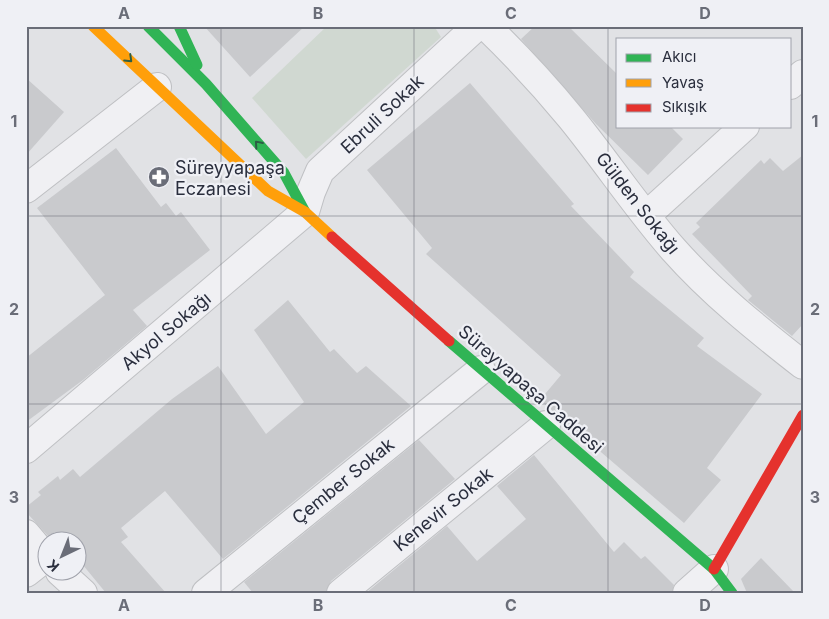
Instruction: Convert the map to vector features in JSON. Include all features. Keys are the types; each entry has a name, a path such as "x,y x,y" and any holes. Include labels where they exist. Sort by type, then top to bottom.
{"street":[{"name":"Süreyyapaşa Caddesi","path":"93,26 165,87 268,191 305,212 480,370 714,569 732,593"},
{"name":"Süreyyapaşa Caddesi","path":"179,26 206,84"},
{"name":"Ebruli Sokak","path":"305,212 320,171 477,26"},
{"name":"Gülden Sokağı","path":"486,26 520,58 564,110 672,248 707,286 744,319 803,365"},
{"name":"Süreyyapaşa Caddesi","path":"149,27 206,84 284,173 305,212"},
{"name":"Süreyyapaşa Caddesi","path":"149,27 159,56"},
{"path":"792,83 803,74"},
{"path":"26,189 165,87"},
{"path":"646,215 743,128"},
{"name":"Akyol Sokağı","path":"26,449 305,212"},
{"name":"Çember Sokak","path":"206,593 480,370"},
{"path":"687,593 714,569 803,415"},
{"name":"Kenevir Sokak","path":"341,593 546,426"},
{"path":"26,534 38,554"},
{"path":"68,582 84,593"}],"shaded area":[{"path":"327,26 434,26 441,37 306,159 252,98"}],"building":[{"path":"204,26 305,26 250,77"},
{"path":"535,26 568,26 616,73 616,128 672,128 683,139 648,175 596,124 521,39"},
{"path":"26,78 64,112 26,155"},
{"path":"470,83 574,204 571,206 634,272 630,277 704,338 697,346 762,394 707,468 721,480 684,523 540,400 561,375 426,254 432,248 367,170"},
{"path":"116,148 161,207 166,203 176,216 181,212 210,250 133,310 147,326 83,380 26,422 26,358 105,295 37,208"},
{"path":"803,155 803,324 792,336 748,300 752,296 692,234 700,227 696,223 761,160 764,164 770,158 783,171"},
{"path":"288,300 330,352 334,349 357,373 366,366 411,406 223,559 165,491 121,528 128,537 121,542 166,593 106,593 88,571 88,532 44,532 26,512 26,507 41,495 38,492 58,476 60,480 73,469 80,477 172,399 218,366 266,434 304,402 254,330"},
{"path":"419,440 455,479 331,581 326,593 253,593 244,582"},
{"path":"534,455 614,552 624,542 641,559 645,556 674,585 672,593 366,593 447,526 477,561 526,519 497,486"},
{"path":"761,558 795,593 747,593 741,579"}],"traffic: fast":[{"path":"148,26 206,84 284,173 305,212"},
{"path":"179,26 197,65"},
{"path":"449,341 714,569 732,593"}],"traffic: slow":[{"path":"93,26 268,191 305,212 332,237"}],"traffic: jam":[{"path":"332,237 449,341"},
{"path":"714,569 803,415"}],"place":[{"name":"Süreyyapaşa Eczanesi","path":"159,177"}]}
